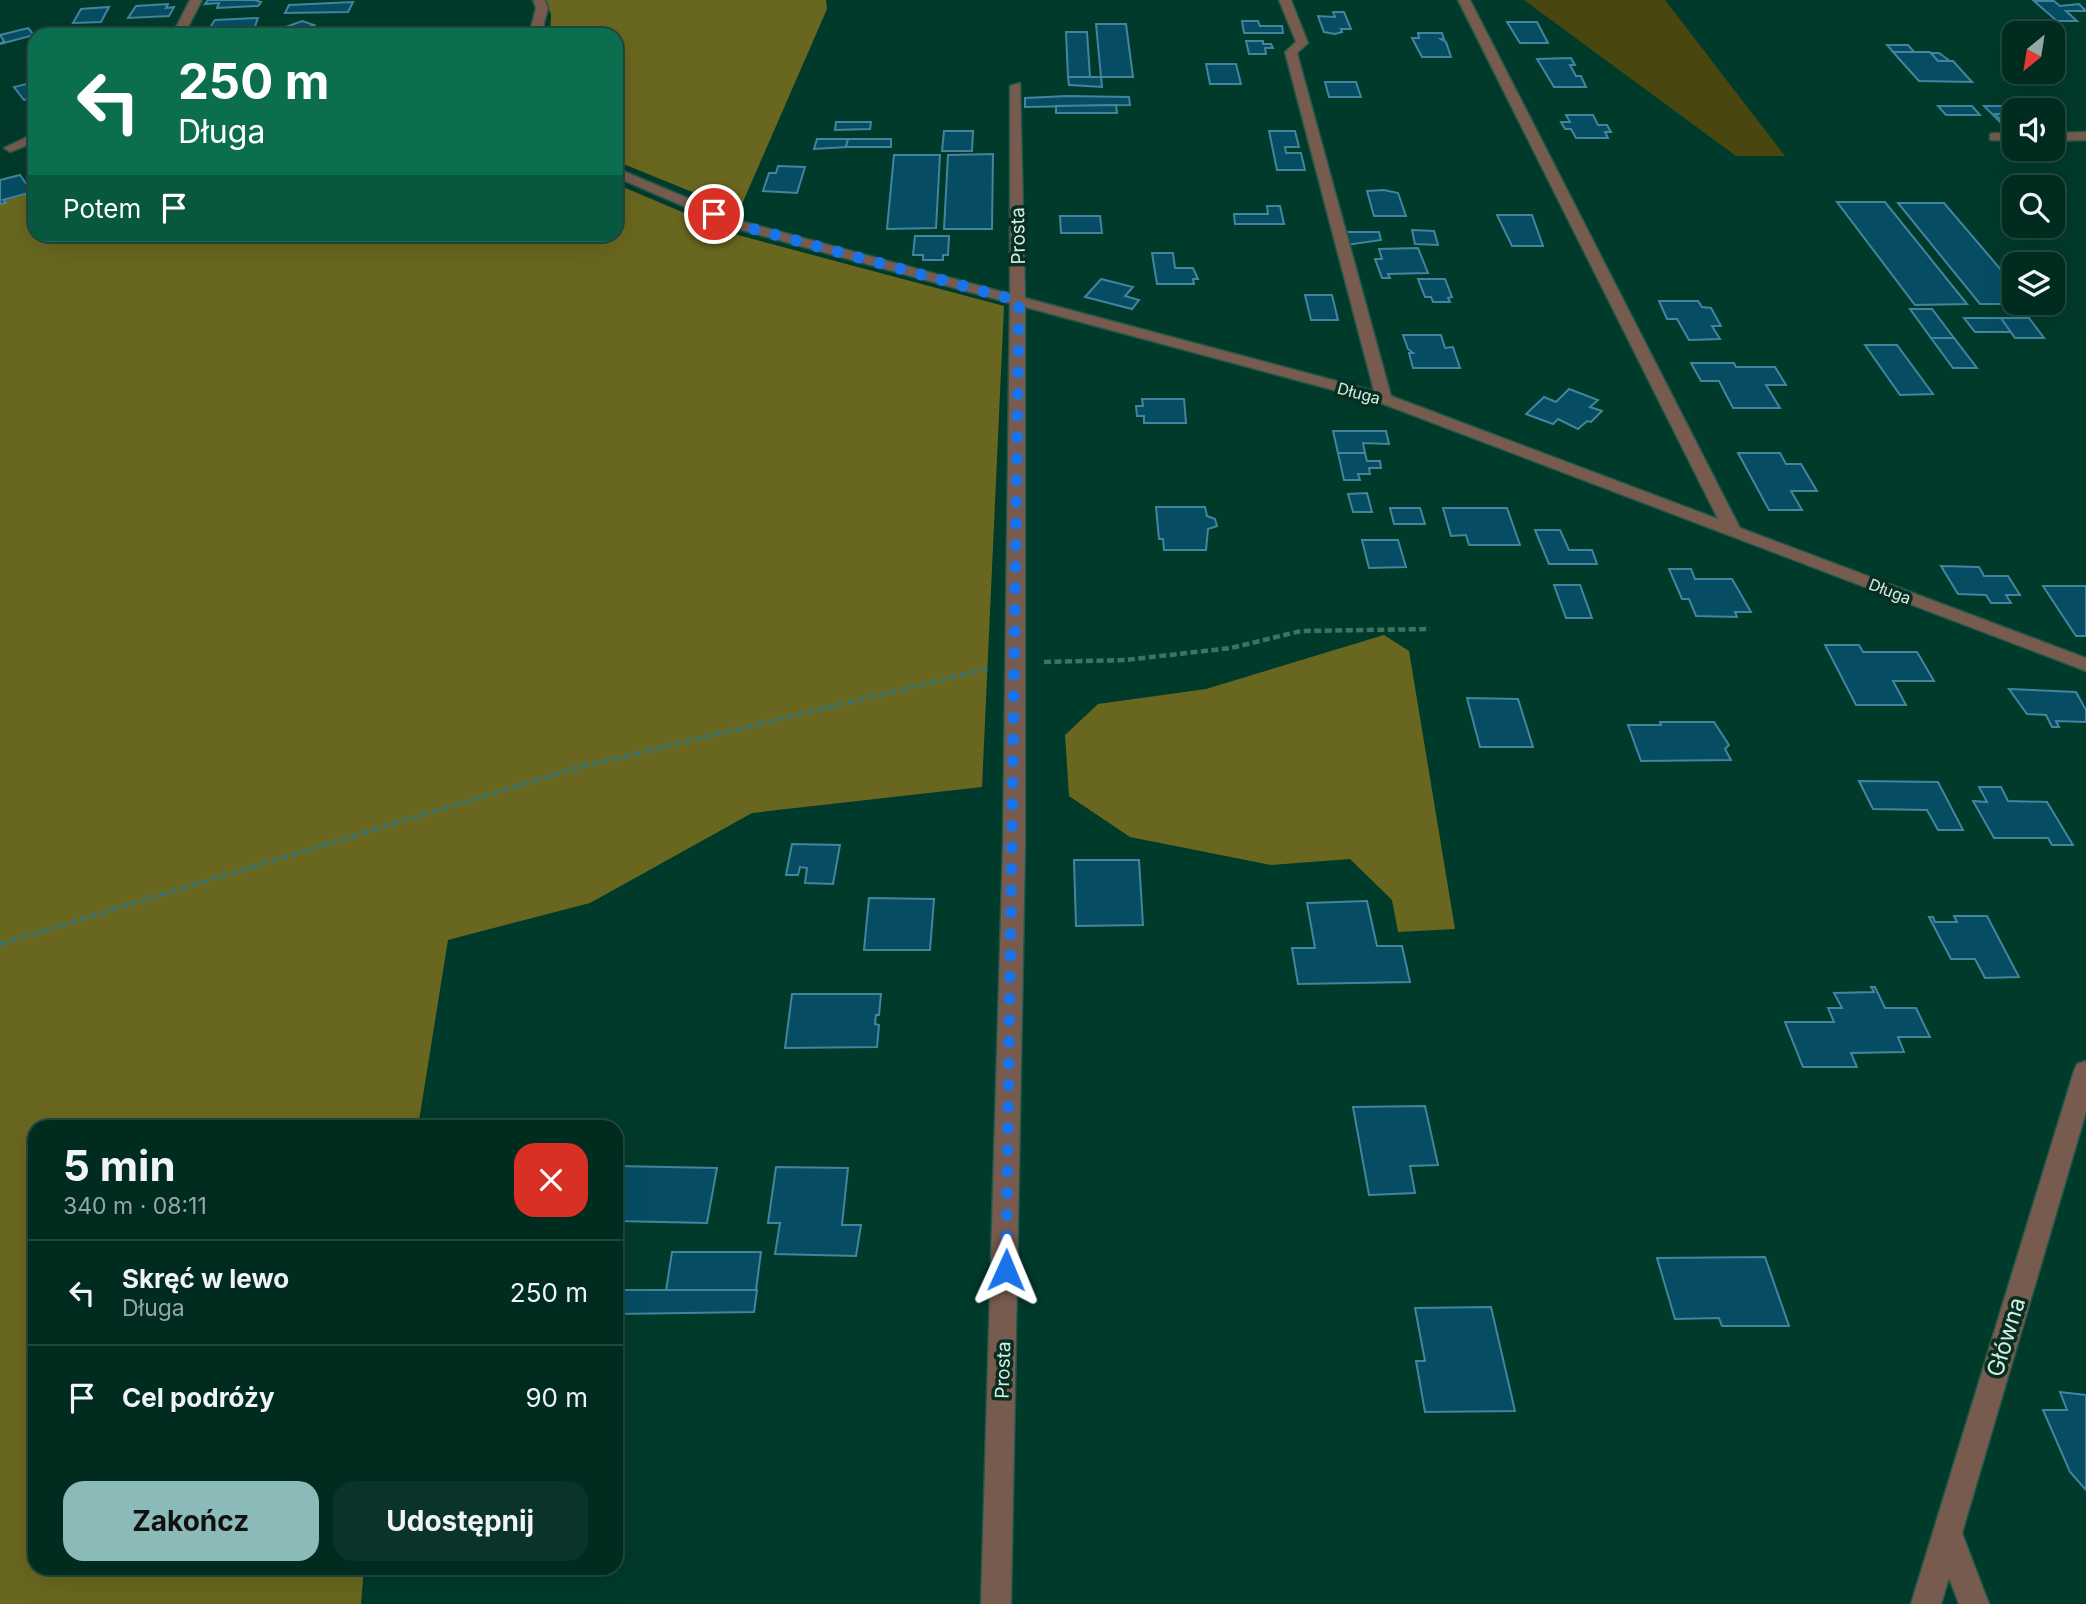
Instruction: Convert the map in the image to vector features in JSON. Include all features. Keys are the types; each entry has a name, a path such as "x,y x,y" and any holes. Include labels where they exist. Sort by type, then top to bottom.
{"street":[{"path":"182,28 196,0"},
{"path":"537,28 542,8 539,0"},
{"path":"1285,0 1302,43 1291,52 1384,399"},
{"path":"1464,0 1734,533"},
{"name":"Prosta","path":"996,1604 1006,1256 1016,662 1019,301 1016,86"},
{"path":"2065,137 2086,136"},
{"path":"1995,137 2002,137"},
{"path":"10,148 28,140"},
{"name":"Długa","path":"623,175 739,225 1384,399 2086,665"},
{"name":"Główna","path":"1926,1604 2086,1071"},
{"path":"1947,1533 1974,1604"}],"path":[{"path":"0,944 576,768 850,699 1016,662 1138,658 1231,648 1301,631 1430,629"}],"shaded area":[{"path":"544,0 826,0 827,9 739,211 623,164 623,28 550,28 551,14"},
{"path":"1524,0 1665,0 1785,156 1736,156"},
{"path":"623,187 734,234 1004,306 982,787 752,813 590,903 448,940 419,1120 28,1120 28,1575 363,1575 361,1604 0,1604 0,202 28,193 28,242 623,242"},
{"path":"1384,635 1409,651 1455,929 1398,932 1392,900 1350,859 1271,865 1130,837 1069,796 1065,735 1098,704 1206,689"}],"building":[{"path":"208,0 261,2 258,6 217,8 219,3 205,4"},
{"path":"2034,1 2054,1 2060,6 2079,4 2086,11 2066,11 2077,21 2057,21"},
{"path":"353,2 348,12 285,13 289,5"},
{"path":"168,4 166,8 174,7 169,16 128,18 136,6"},
{"path":"109,7 101,22 73,23 81,9"},
{"path":"1333,12 1344,12 1351,29 1341,29 1342,32 1335,34 1324,32 1318,16 1335,17"},
{"path":"258,18 254,28 210,28 215,20"},
{"path":"302,21 314,25 306,28 286,27"},
{"path":"1242,21 1258,21 1260,26 1282,26 1283,33 1244,33"},
{"path":"1507,22 1537,22 1548,43 1520,43"},
{"path":"1096,24 1126,24 1133,77 1101,77"},
{"path":"28,28 28,37 0,44 4,41 0,35"},
{"path":"1066,32 1087,32 1090,77 1068,77"},
{"path":"1418,33 1442,33 1444,39 1441,39 1446,42 1451,57 1422,57 1412,38 1419,38"},
{"path":"1246,41 1263,41 1263,44 1271,44 1273,48 1265,48 1266,54 1249,54"},
{"path":"1887,45 1908,45 1915,53 1939,53 1950,61 1948,62 1953,68 1935,68 1939,73 1912,73"},
{"path":"1893,52 1930,52 1938,61 1953,61 1972,82 1919,81"},
{"path":"1571,58 1575,65 1570,65 1576,76 1581,76 1586,87 1554,87 1537,59"},
{"path":"1206,64 1236,64 1241,84 1210,84"},
{"path":"1068,77 1101,77 1102,87 1069,85"},
{"path":"1325,82 1356,82 1361,97 1329,97"},
{"path":"28,84 28,99 24,100 14,87"},
{"path":"1129,97 1130,105 1025,107 1025,98"},
{"path":"1116,105 1117,113 1056,113 1056,106"},
{"path":"1938,106 1972,106 1980,115 1946,115"},
{"path":"1984,106 2002,106 2001,123"},
{"path":"1566,115 1593,115 1598,125 1607,125 1611,132 1605,132 1608,138 1576,138 1571,129 1565,129 1561,122 1570,122"},
{"path":"836,122 871,122 870,129 835,130"},
{"path":"944,131 973,131 972,151 942,151"},
{"path":"1269,131 1295,131 1299,147 1285,147 1286,153 1301,153 1305,170 1277,170"},
{"path":"817,139 848,139 846,147 814,149"},
{"path":"848,139 891,139 891,147 846,147"},
{"path":"993,154 992,229 944,229 948,155"},
{"path":"894,155 940,155 936,228 887,229"},
{"path":"778,166 805,167 797,193 763,191 769,173 776,173"},
{"path":"20,175 28,186 28,193 3,200 6,203 0,204 0,180"},
{"path":"1367,191 1398,193 1406,216 1374,216"},
{"path":"1837,202 1885,202 1967,304 1915,305"},
{"path":"1898,203 1944,203 2002,271 2002,304 1980,304"},
{"path":"1267,206 1280,206 1284,224 1235,224 1234,214 1268,214"},
{"path":"1497,215 1532,215 1543,246 1512,246"},
{"path":"1060,216 1100,216 1102,233 1061,233"},
{"path":"1412,230 1434,231 1438,245 1415,244"},
{"path":"1344,232 1379,232 1381,240 1347,245"},
{"path":"915,236 949,236 948,255 943,255 943,260 923,260 923,255 913,255"},
{"path":"1418,248 1428,273 1388,274 1390,278 1382,278 1375,259 1382,259 1379,249"},
{"path":"1152,253 1173,253 1175,268 1193,268 1198,279 1193,279 1194,284 1157,284"},
{"path":"1101,279 1133,287 1125,296 1139,300 1132,309 1085,297"},
{"path":"1418,279 1445,279 1452,297 1448,298 1450,302 1433,302 1431,297 1425,297"},
{"path":"1305,295 1332,295 1338,320 1311,320"},
{"path":"1659,301 1698,301 1702,307 1711,308 1721,326 1712,326 1720,339 1689,340 1677,319 1667,319"},
{"path":"1910,309 1932,309 1954,338 1931,338"},
{"path":"1964,318 2001,318 2011,332 1975,332"},
{"path":"2001,318 2029,318 2044,338 2015,338"},
{"path":"1403,335 1441,335 1445,348 1453,347 1460,368 1413,368 1409,353 1413,353 1408,349"},
{"path":"1931,338 1954,338 1977,368 1953,368"},
{"path":"1865,345 1897,345 1933,394 1900,395"},
{"path":"1691,363 1775,367 1786,385 1766,385 1780,408 1733,408 1719,381 1701,381"},
{"path":"1569,389 1598,400 1590,407 1602,411 1591,422 1587,421 1578,429 1558,419 1553,424 1526,414 1544,397 1556,402"},
{"path":"1142,399 1184,399 1186,423 1144,423 1144,416 1137,416 1136,406 1143,406"},
{"path":"1333,431 1386,431 1389,444 1363,443 1365,453 1338,453"},
{"path":"1338,453 1365,453 1367,461 1380,461 1381,468 1369,468 1370,474 1358,474 1360,480 1344,480"},
{"path":"1738,453 1780,453 1786,464 1801,464 1817,491 1791,491 1802,510 1769,510"},
{"path":"1367,493 1372,512 1353,512 1348,494"},
{"path":"1156,507 1205,507 1207,516 1215,519 1217,526 1208,529 1206,550 1164,550 1163,539 1159,539"},
{"path":"1390,508 1420,508 1425,524 1394,524"},
{"path":"1443,508 1507,508 1520,545 1469,545 1466,535 1451,536"},
{"path":"1535,530 1560,530 1569,550 1592,550 1597,564 1549,564"},
{"path":"1362,540 1398,540 1406,567 1369,568"},
{"path":"1941,566 1979,567 1984,576 2008,576 2020,595 2006,595 2011,603 1991,603 1986,595 1958,594"},
{"path":"1669,569 1691,569 1695,579 1732,579 1751,612 1735,612 1737,617 1696,616 1689,599 1682,599"},
{"path":"1554,585 1580,585 1592,618 1566,618"},
{"path":"2043,586 2086,586 2086,636 2076,636"},
{"path":"1825,645 1859,645 1863,652 1917,652 1934,681 1893,681 1906,705 1856,705"},
{"path":"2009,689 2076,692 2086,710 2086,722 2056,721 2059,727 2052,727 2046,715 2027,714"},
{"path":"1467,698 1518,699 1533,747 1480,747"},
{"path":"1660,722 1714,722 1729,745 1725,749 1731,760 1641,761 1628,725 1661,725"},
{"path":"1859,781 1938,782 1963,830 1938,830 1927,810 1873,809"},
{"path":"1979,787 2001,787 2008,801 2047,802 2073,845 2052,845 2048,838 1994,838 1973,801 1987,802"},
{"path":"792,844 840,845 833,884 805,883 807,868 800,867 798,875 786,875"},
{"path":"1074,860 1139,860 1143,925 1076,926"},
{"path":"869,898 934,899 930,950 864,950"},
{"path":"1367,901 1377,946 1402,946 1410,982 1298,984 1292,948 1315,948 1307,903"},
{"path":"1954,916 1987,916 2019,977 1985,978 1975,959 1951,959 1929,917 1933,917 1935,922 1957,922"},
{"path":"1871,987 1875,987 1885,1008 1916,1008 1930,1037 1898,1037 1904,1052 1851,1053 1857,1067 1803,1067 1785,1022 1834,1022 1828,1008 1842,1008 1834,993 1874,992"},
{"path":"792,994 881,994 879,1015 876,1015 875,1024 879,1025 877,1047 785,1048"},
{"path":"1425,1106 1438,1165 1410,1166 1415,1193 1369,1195 1353,1107"},
{"path":"623,1166 717,1168 707,1223 623,1221"},
{"path":"776,1167 848,1168 842,1225 861,1225 856,1256 775,1254 780,1223 768,1223"},
{"path":"672,1252 761,1252 756,1290 666,1291"},
{"path":"1765,1257 1789,1326 1722,1326 1719,1318 1675,1319 1657,1258"},
{"path":"623,1290 757,1290 754,1312 623,1314"},
{"path":"1491,1307 1515,1411 1425,1412 1416,1361 1425,1361 1415,1308"},
{"path":"2060,1392 2086,1395 2086,1490 2070,1472 2043,1410 2067,1410"}],"route":[{"path":"714,214 739,225 1019,301 1006,1270"}]}
